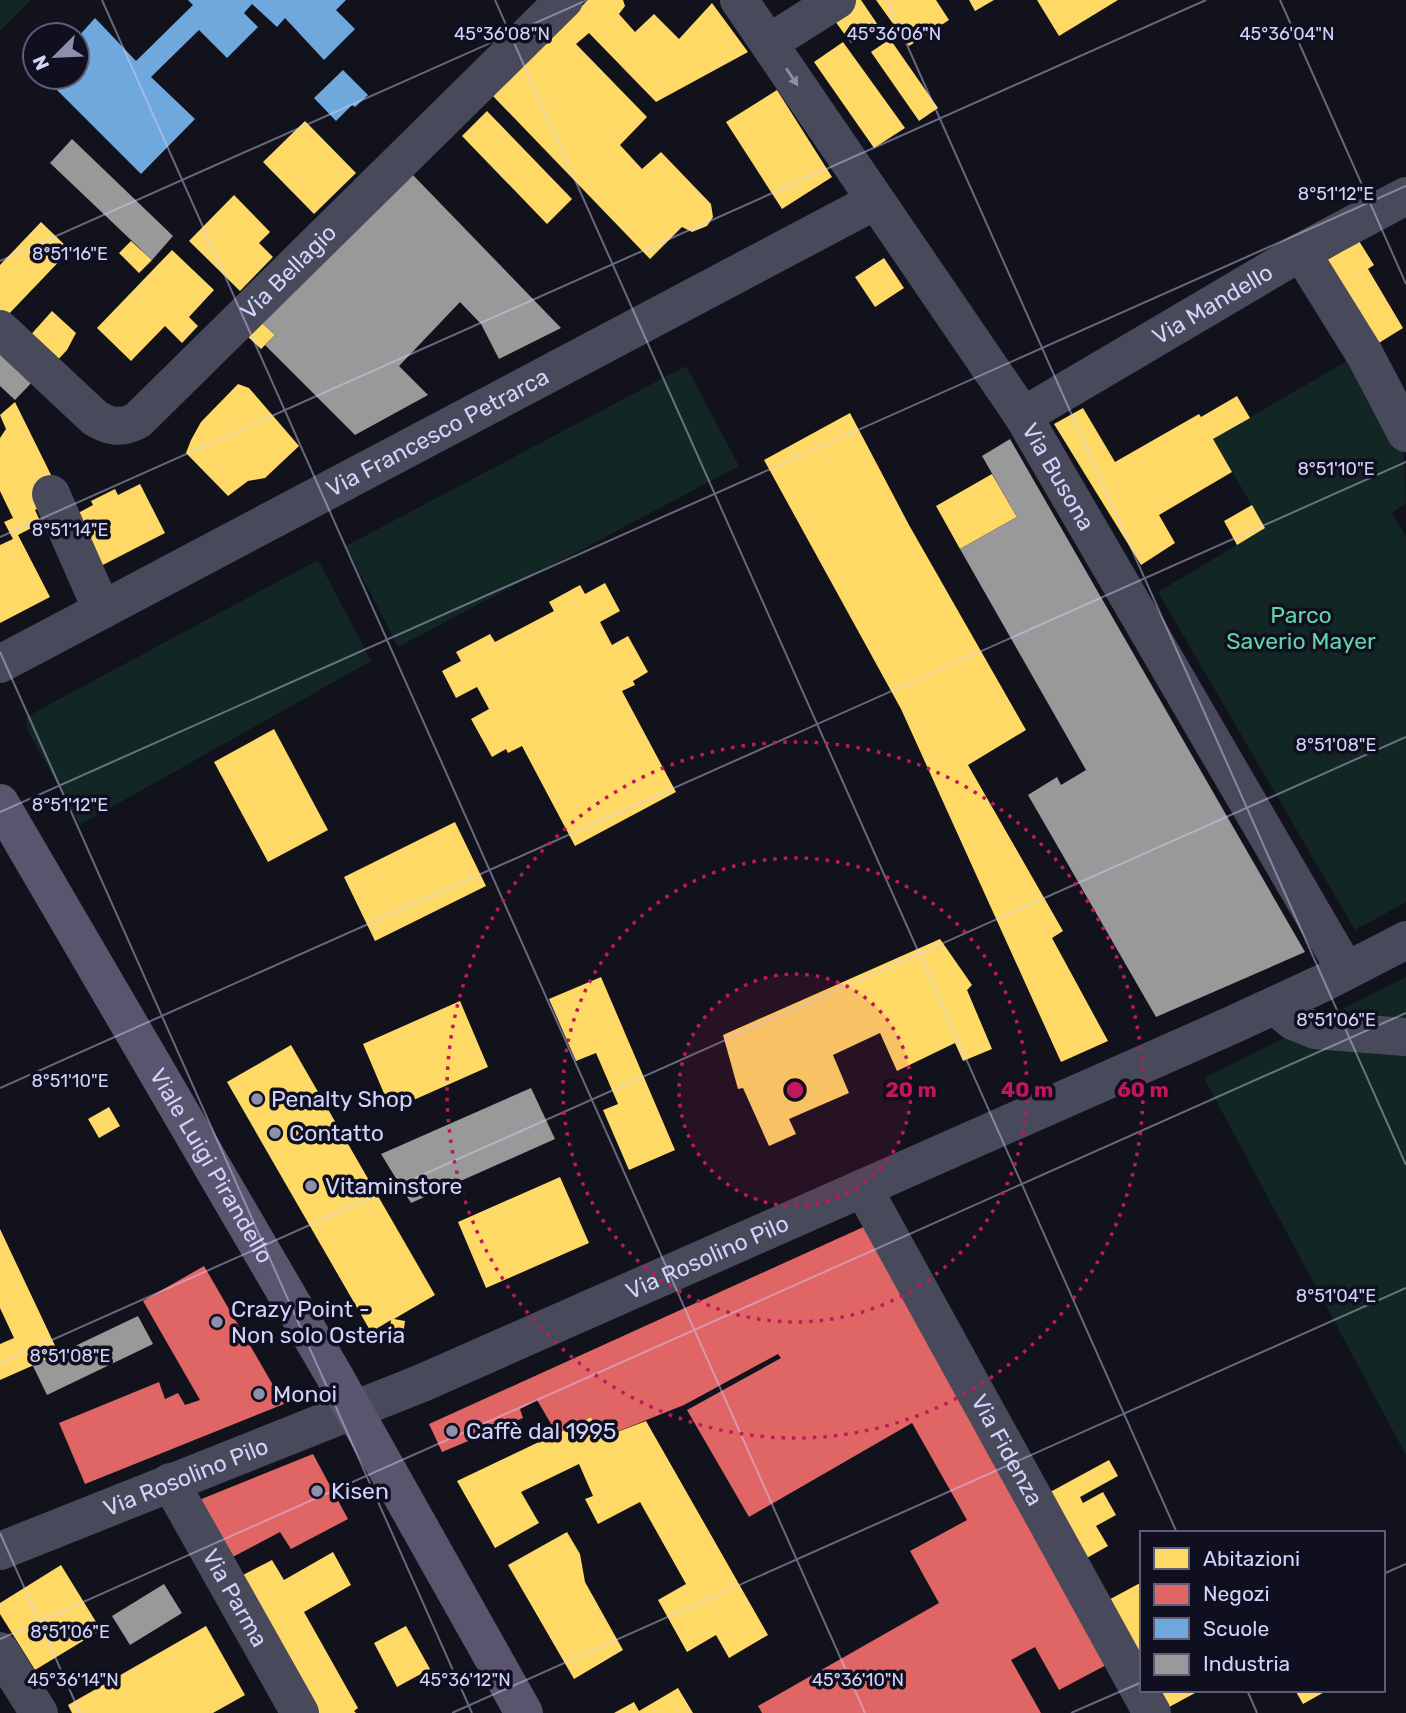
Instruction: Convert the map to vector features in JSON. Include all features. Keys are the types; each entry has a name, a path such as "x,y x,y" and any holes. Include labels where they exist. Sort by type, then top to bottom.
{"main road":[{"name":"Viale Luigi Pirandello","path":"0,803 353,1410 524,1713"}],"street":[{"name":"Via Bellagio","path":"0,329 95,418 113,426 129,424 138,419 564,0"},
{"name":"Via Busona","path":"739,0 1023,416 1346,971"},
{"path":"769,43 837,0"},
{"name":"Via Mandello","path":"1023,416 1301,251 1406,196"},
{"name":"Via Francesco Petrarca","path":"0,664 874,201"},
{"path":"1301,251 1364,355 1406,433"},
{"path":"51,494 102,610"},
{"name":"Via Rosolino Pilo","path":"0,1551 422,1383 1275,1006 1406,940"},
{"path":"1275,1006 1293,1021 1315,1030 1406,1037"},
{"name":"Via Fidenza","path":"863,1188 1140,1691"},
{"name":"Via Parma","path":"170,1482 300,1713"},
{"path":"0,1651 39,1713"},
{"name":"Via Fidenza","path":"1140,1692 1152,1713"}],"green space":[{"path":"0,0 31,0 0,31"},
{"name":"Parco Saverio Mayer","path":"1357,355 1404,454 1406,503 1392,513 1406,536 1406,902 1355,930 1158,592 1265,528 1213,439"},
{"path":"686,366 739,466 398,647 346,546"},
{"path":"318,560 371,661 80,825 27,729 28,716"},
{"path":"1406,977 1406,1455 1204,1078"}],"building: Abitazioni":[{"path":"588,0 623,0 625,6 619,14 635,32 654,14 679,39 712,3 748,52 656,102 589,33 576,44 647,117 620,145 642,169 661,152 711,204 713,217 707,226 692,232 682,227 650,259 492,95"},
{"path":"856,0 861,0 878,25 851,43 832,17"},
{"path":"876,0 936,0 949,20 909,46"},
{"path":"969,0 994,0 975,11"},
{"path":"1037,0 1118,0 1059,36"},
{"path":"890,39 938,108 919,121 871,52"},
{"path":"843,42 905,128 874,148 814,62"},
{"path":"777,90 832,177 782,209 726,122"},
{"path":"487,111 572,199 547,224 462,136"},
{"path":"305,121 356,173 314,214 263,162"},
{"path":"234,195 270,232 259,243 273,257 240,291 189,241"},
{"path":"41,222 70,250 5,318 0,313 0,265"},
{"path":"131,241 152,260 139,273 119,253"},
{"path":"1359,241 1374,265 1368,269 1403,328 1374,346 1324,262"},
{"path":"172,250 214,290 189,317 198,326 182,343 165,326 131,361 97,328"},
{"path":"884,258 904,288 875,307 855,277"},
{"path":"52,311 76,333 67,350 54,364 27,339"},
{"path":"261,322 275,335 261,349 247,336"},
{"path":"238,384 249,388 299,446 265,478 248,481 228,496 186,453 201,422"},
{"path":"1237,396 1250,418 1213,439 1232,472 1159,515 1175,543 1141,565 1054,424 1083,408 1115,462 1199,414 1201,417"},
{"path":"15,402 55,483 47,503 35,510 41,523 18,535 50,597 0,623 0,545 13,539 4,522 13,518 0,491 0,438 6,429 0,415"},
{"path":"850,413 909,525 1026,730 968,765 1063,931 1052,938 1108,1041 1061,1062 901,709 764,460"},
{"path":"992,474 1017,517 960,549 936,506"},
{"path":"140,484 165,533 95,569 69,518 93,505 91,501 115,489 118,495"},
{"path":"1252,505 1265,528 1237,545 1224,521"},
{"path":"605,583 620,611 600,622 612,645 628,636 648,672 633,681 635,685 622,691 676,792 575,846 522,746 508,753 506,749 492,757 471,719 489,709 477,687 456,698 442,671 461,661 456,652 490,634 495,642 554,611 549,602 580,585 585,594"},
{"path":"274,729 328,830 268,862 214,762"},
{"path":"455,822 486,886 375,941 344,877"},
{"path":"940,939 972,985 967,990 992,1049 963,1061 955,1043 897,1071 880,1033 833,1055 849,1093 789,1119 796,1134 769,1146 743,1088 738,1089 723,1035"},
{"path":"601,977 675,1150 629,1170 603,1110 618,1104 596,1053 576,1061 549,999"},
{"path":"460,1001 488,1067 391,1110 363,1044"},
{"path":"291,1045 435,1295 394,1319 405,1321 403,1335 389,1333 391,1320 371,1332 227,1082"},
{"path":"109,1107 120,1126 99,1138 88,1119"},
{"path":"560,1177 589,1243 486,1288 458,1222"},
{"path":"0,1229 59,1354 0,1380 0,1344 14,1338 0,1308"},
{"path":"591,1417 604,1437 646,1421 768,1635 729,1658 716,1635 687,1652 658,1600 686,1584 640,1502 598,1524 585,1499 593,1496 579,1464 521,1492 539,1523 495,1548 457,1481"},
{"path":"1109,1460 1118,1476 1080,1497 1083,1503 1103,1492 1116,1515 1096,1526 1108,1546 1078,1563 1041,1497"},
{"path":"567,1532 580,1554 585,1582 623,1650 574,1679 508,1565"},
{"path":"333,1552 351,1585 304,1612 358,1708 354,1711 356,1713 316,1713 239,1577 272,1560 284,1580"},
{"path":"61,1565 101,1630 35,1670 0,1614 0,1603"},
{"path":"1140,1583 1140,1675 1101,1604"},
{"path":"206,1626 245,1695 213,1713 72,1713 68,1705"},
{"path":"406,1626 430,1669 397,1687 374,1643"},
{"path":"678,1688 693,1713 614,1713 634,1702 639,1711"},
{"path":"1149,1692 1195,1693 1160,1712"},
{"path":"1296,1692 1324,1692 1303,1704"}],"building: Negozi":[{"path":"870,1224 1110,1663 1059,1690 1035,1647 1011,1660 1041,1713 762,1713 758,1706 939,1603 910,1551 967,1520 912,1423 749,1517 687,1410 781,1358 778,1354 684,1405 604,1437 591,1417 557,1434 537,1400 520,1409 523,1418 442,1452 429,1424"},
{"path":"204,1266 284,1404 85,1484 59,1423 159,1382 165,1399 178,1393 185,1405 200,1400 143,1301"},
{"path":"313,1454 348,1519 291,1549 280,1532 227,1560 194,1502"}],"building: Scuole":[{"path":"188,0 346,0 336,10 355,29 324,60 285,18 277,27 252,4 244,13 258,27 227,58 199,30 151,77 195,119 141,174 58,91 91,91 91,22 95,18 136,61 193,5"},
{"path":"343,70 368,95 355,107 352,105 336,121 314,98"}],"building: Industria":[{"path":"72,139 173,236 152,260 50,163"},
{"path":"411,173 561,328 499,359 481,324 460,302 399,366 428,395 355,435 265,345 275,335 261,322"},
{"path":"0,341 37,377 15,400 0,386"},
{"path":"1010,439 1305,952 1156,1017 1028,795 1057,777 1061,785 1086,770 960,549 1017,517 982,456"},
{"path":"531,1088 555,1139 411,1203 381,1154"},
{"path":"138,1316 153,1344 47,1395 33,1366"},
{"path":"164,1584 182,1613 130,1645 112,1616"}],"place":[{"name":"Penalty Shop","path":"257,1099"},
{"name":"Contatto","path":"275,1133"},
{"name":"Vitaminstore","path":"311,1186"},
{"name":"Crazy Point - Non solo Osteria","path":"217,1322"},
{"name":"Monoi","path":"259,1394"},
{"name":"Caffè dal 1995","path":"452,1431"},
{"name":"Kisen","path":"317,1491"}]}
